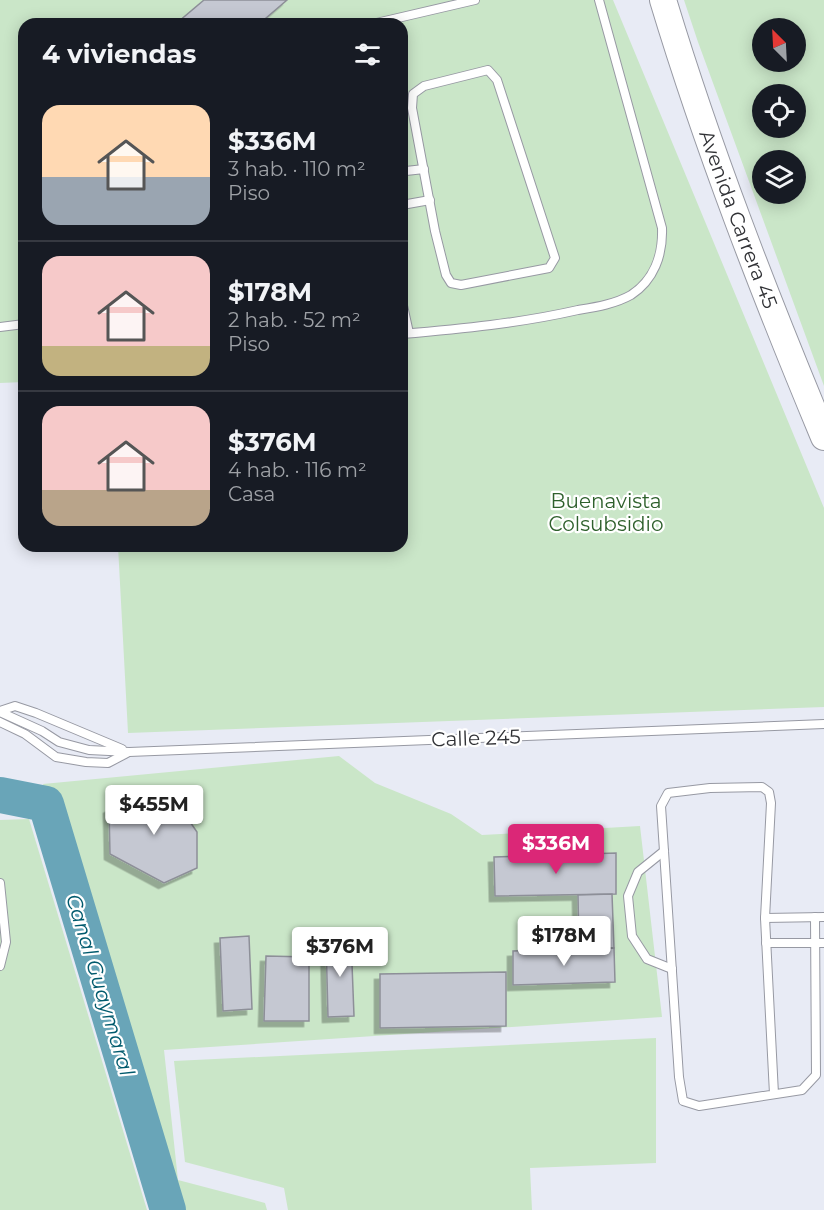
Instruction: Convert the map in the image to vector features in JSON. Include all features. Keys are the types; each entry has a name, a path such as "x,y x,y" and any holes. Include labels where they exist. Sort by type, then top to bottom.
{"highway":[{"name":"Avenida Carrera 45","path":"663,0 686,76 722,179 767,300 824,437"}],"lane":[{"path":"397,18 475,0"},
{"path":"408,334 536,320 608,304 636,291 655,268 660,255 662,228 598,0"},
{"path":"488,70 497,81 555,258 549,268 460,285 451,283 446,275 435,231 424,169 412,108 413,94 424,86 488,70"},
{"path":"408,171 424,169"},
{"path":"408,204 430,200"},
{"path":"0,327 18,325"},
{"name":"Calle 245","path":"0,711 15,706 129,752"},
{"name":"Calle 245","path":"0,711 42,731 59,742 89,750 129,752 824,724"},
{"name":"Calle 245","path":"0,722 25,734 56,757 108,763 129,752"},
{"path":"774,1094 765,918 771,803 769,792 762,787 710,788 668,793 662,806 664,850 679,1077 683,1101 699,1106 802,1090 816,1075 820,943 814,917"},
{"path":"664,850 638,872 628,897 632,936 647,959 672,969"},
{"path":"0,883 6,942 0,966"},
{"path":"765,918 824,917"},
{"path":"766,943 820,943"}],"green space":[{"name":"Buenavista Colsubsidio","path":"0,0 613,0 824,508 824,707 128,733 118,552 408,552 408,18 18,18 18,382 0,383"},
{"path":"684,0 824,0 824,386 757,204 806,204 806,150 752,150 752,189"},
{"path":"339,756 375,783 451,814 482,835 640,826 662,1017 164,1050 178,1180 265,1203 267,1210 166,1210 43,784"},
{"path":"29,819 147,1210 0,1210 0,820"},
{"path":"656,1038 656,1163 530,1168 532,1210 288,1210 284,1188 185,1162 174,1061"}],"building":[{"path":"204,0 287,0 266,18 183,18"},
{"path":"169,791 197,832 197,868 164,883 110,854 109,808 129,797"},
{"path":"616,853 616,894 495,896 494,857"},
{"path":"612,894 614,948 579,948 578,895"},
{"path":"249,936 252,1009 223,1011 220,938"},
{"path":"351,938 354,1016 328,1017 326,939"},
{"path":"614,948 615,982 513,985 513,951"},
{"path":"266,956 309,957 309,1021 264,1021"},
{"path":"506,972 506,1026 380,1028 380,974"}],"waterway":[{"name":"Canal Guaymaral","path":"0,795 46,804 168,1210"}]}
